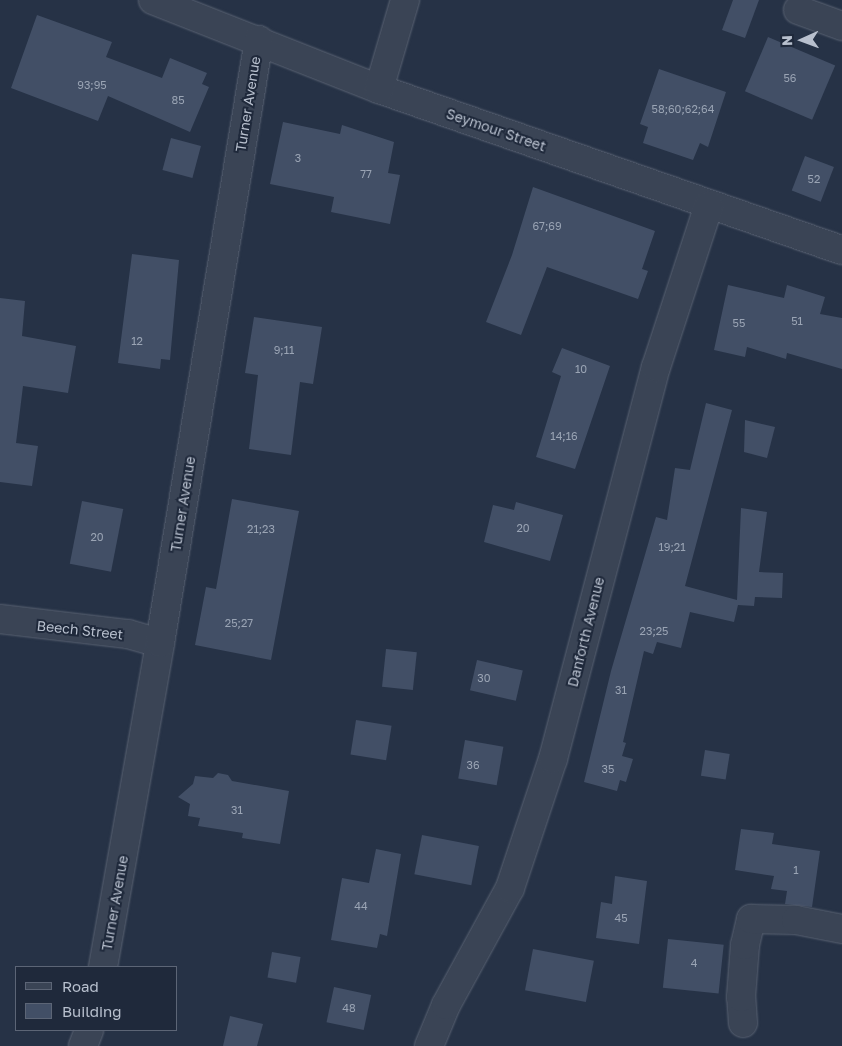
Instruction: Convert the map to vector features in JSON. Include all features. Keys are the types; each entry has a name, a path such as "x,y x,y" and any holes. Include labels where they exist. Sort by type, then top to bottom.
{"street":[{"name":"Seymour Street","path":"153,0 379,89 842,250"},
{"path":"379,89 405,0"},
{"path":"798,10 842,26"},
{"name":"Turner Avenue","path":"103,966 160,643 258,40"},
{"name":"Danforth Avenue","path":"429,1046 446,1004 510,888 553,759 656,367 710,205"},
{"name":"Beech Street","path":"0,619 128,634 160,643"},
{"path":"743,1023 741,997 745,945 751,918 796,920 842,929"},
{"path":"83,1046 89,1031"}],"building":[{"path":"733,0 759,0 745,38 722,30"},
{"path":"37,15 112,42 106,57 162,78 170,58 207,73 202,84 209,87 190,132 108,96 98,121 11,88"},
{"path":"768,37 835,66 812,120 745,91"},
{"path":"659,69 726,92 708,147 700,143 693,160 643,143 648,127 640,124"},
{"path":"283,122 340,134 342,125 394,142 388,173 400,175 390,224 331,212 334,197 270,184"},
{"path":"171,138 201,146 192,178 162,170"},
{"path":"805,156 834,167 821,202 792,191"},
{"path":"533,187 655,231 642,269 648,271 638,299 547,267 521,335 486,322 512,255"},
{"path":"132,254 179,260 170,360 161,359 160,369 118,363"},
{"path":"728,285 784,298 787,285 825,297 820,314 842,318 842,369 787,353 786,359 747,347 745,357 714,350"},
{"path":"0,298 25,301 22,336 76,346 68,393 23,386 16,443 38,446 32,486 0,482"},
{"path":"254,317 322,327 313,384 300,382 291,455 249,449 258,375 245,373"},
{"path":"562,348 610,366 575,469 536,457 561,376 552,372"},
{"path":"706,403 732,410 685,586 737,600 741,508 767,512 759,572 783,573 782,598 755,597 754,606 738,605 734,622 690,612 681,648 657,642 653,654 644,651 623,742 626,743 622,756 633,759 626,782 620,780 617,791 584,782 611,671 656,517 667,520 675,468 690,470"},
{"path":"745,420 775,427 767,458 744,452"},
{"path":"232,499 299,511 271,660 195,645 206,587 216,589"},
{"path":"82,501 123,509 111,572 70,564"},
{"path":"516,502 563,515 550,561 484,542 493,505 514,510"},
{"path":"386,649 417,652 413,690 382,687"},
{"path":"477,660 523,671 516,701 470,690"},
{"path":"356,720 392,726 386,760 351,755"},
{"path":"465,740 503,747 497,785 458,778"},
{"path":"705,750 730,754 726,780 701,776"},
{"path":"218,773 228,775 232,781 289,791 280,844 242,838 243,833 198,826 200,818 188,816 190,804 178,797 193,784 195,776 213,778"},
{"path":"741,829 774,833 772,844 820,851 812,907 785,904 787,891 771,889 774,876 735,870"},
{"path":"422,835 479,846 471,885 414,874"},
{"path":"376,849 401,854 387,936 380,934 377,948 331,940 342,878 369,883"},
{"path":"615,876 647,881 639,944 596,938 601,902 612,904"},
{"path":"668,939 724,945 719,994 663,988"},
{"path":"533,949 594,961 586,1002 525,990"},
{"path":"272,952 301,957 296,983 267,978"},
{"path":"334,987 371,995 364,1030 327,1022"},
{"path":"230,1016 263,1024 257,1046 223,1046"}]}
